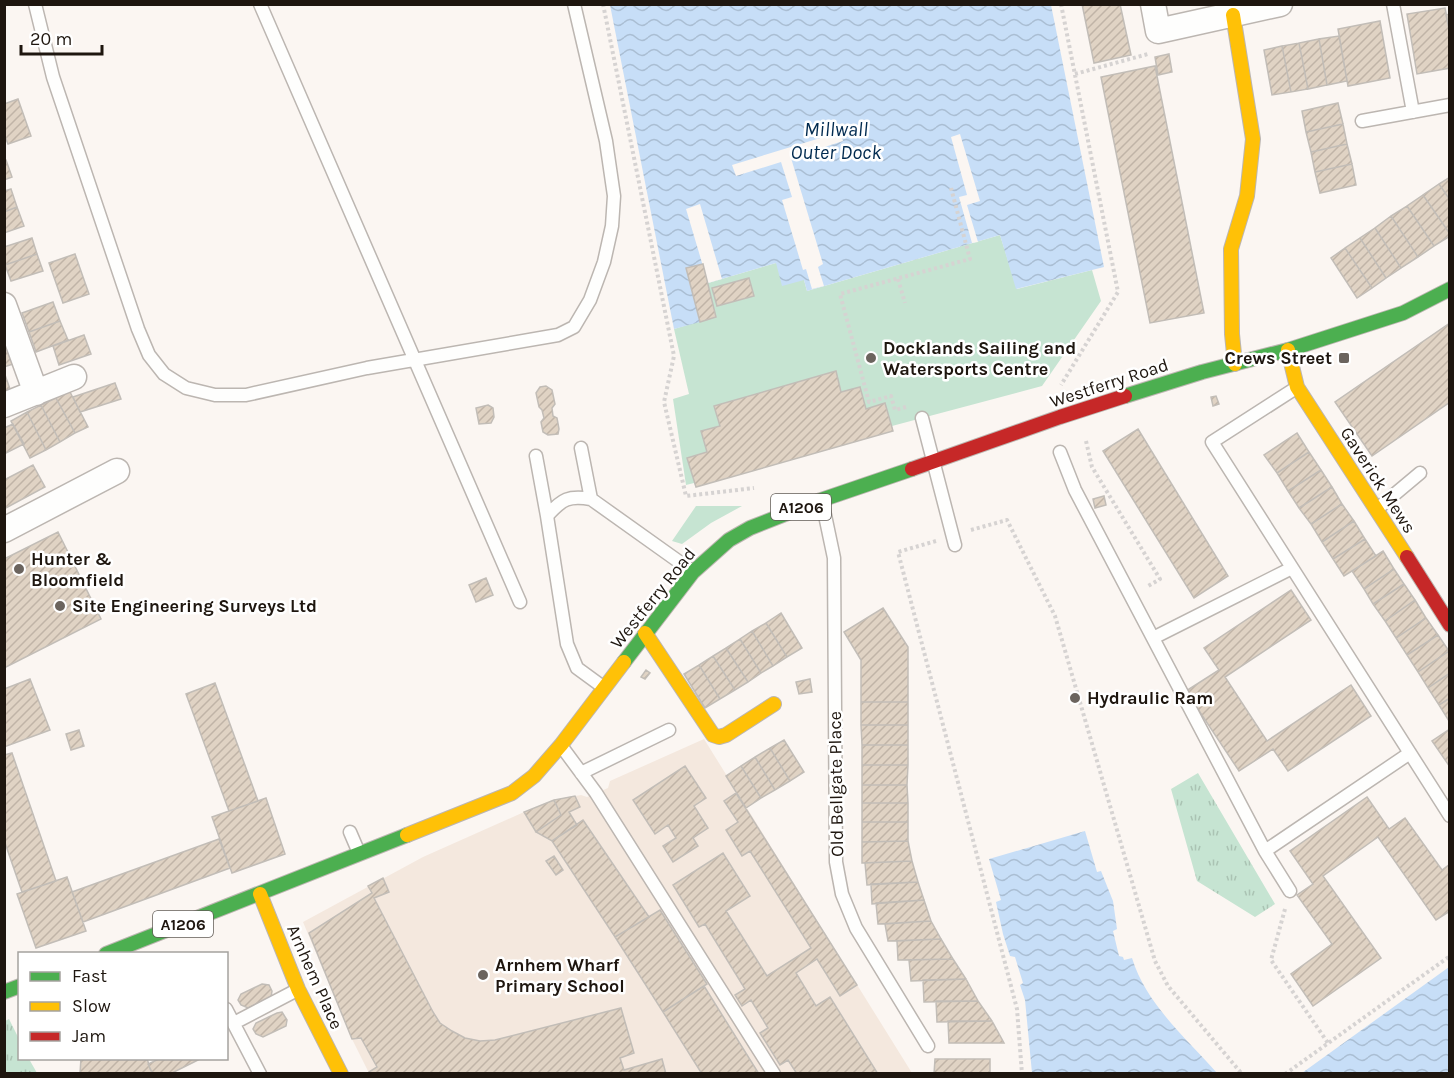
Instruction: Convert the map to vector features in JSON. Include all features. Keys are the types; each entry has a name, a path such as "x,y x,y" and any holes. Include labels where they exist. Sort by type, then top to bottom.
{"main road":[{"path":"1233,15 1253,139 1247,196 1231,249 1232,334 1235,364"},
{"name":"Westferry Road","path":"111,952 512,793 534,776 561,745 693,572 720,547 770,519 1060,417 1202,372 1288,350 1403,313 1449,288"},
{"name":"Gaverick Mews","path":"1288,350 1297,387 1449,625"},
{"path":"645,633 713,735 719,737 726,735 774,704"},
{"name":"Arnhem Place","path":"260,894 298,989 341,1074"}],"street":[{"path":"1153,4 1158,31 1280,4"},
{"path":"4,304 36,393"},
{"path":"4,405 74,377"},
{"path":"4,530 117,471"}],"lane":[{"path":"35,4 53,77 138,329 149,355 164,374 186,388 215,395 246,395 367,368 558,335 574,327 590,300 604,262 610,235 614,196 606,141 574,4"},
{"path":"260,4 520,602"},
{"path":"1393,4 1413,112"},
{"path":"1362,121 1449,105"},
{"path":"1297,387 1212,442 1449,816"},
{"path":"922,418 955,545"},
{"path":"581,448 591,499"},
{"path":"1060,452 1075,490 1131,597 1265,851 1290,891"},
{"path":"536,456 548,516 567,644 577,668 604,688"},
{"path":"1376,510 1420,473"},
{"path":"548,516 558,502 575,496 591,499 693,572"},
{"name":"Old Bellgate Place","path":"821,500 834,558 836,862 842,894 856,928 928,1047"},
{"path":"1154,638 1292,568"},
{"path":"581,773 669,730"},
{"path":"561,745 603,803 774,1074"},
{"path":"1265,851 1410,753"},
{"path":"350,832 360,854"},
{"path":"234,1023 298,989"},
{"path":"228,1012 260,1074"}],"path":[{"path":"603,4 674,356 664,402 686,496 754,488"},
{"path":"1060,417 1056,394 1118,292 1061,4"},
{"path":"1075,74 1162,50 1158,31"},
{"path":"915,404 895,410 891,396 867,403 840,294 970,259 951,188"},
{"path":"898,279 905,303"},
{"path":"1079,411 1092,467 1160,579 1131,597"},
{"path":"963,532 1007,520 1055,616 1160,974 1242,1074"},
{"path":"939,539 898,552 1017,1009 1022,1074"},
{"path":"1290,891 1271,960 1328,1043"},
{"path":"1285,1074 1449,956"}],"shaded area":[{"path":"704,739 912,1073 369,1073 352,1039 303,922 423,857 524,812 536,832 554,800 581,795 587,797 608,788 610,781"}],"green space":[{"name":"Docklands Sailing and Watersports Centre","path":"1000,235 1017,289 1092,270 1101,301 1042,386 892,426 893,431 696,487 694,483 686,485 673,399 689,394 674,329 700,321 686,268 708,283 776,263 804,280 807,291"},
{"path":"696,506 742,506 711,523 682,544 672,541"},
{"path":"1198,773 1275,904 1255,917 1197,881 1171,789"},
{"path":"9,1019 18,1037 18,1060 30,1060 37,1073 5,1073 5,1021"}],"water":[{"name":"Millwall Outer Dock","path":"610,5 1051,5 1104,267 1016,289 1000,235 807,291 804,280 782,286 776,263 708,283 686,269 700,322 674,329"},
{"path":"1085,831 1097,872 1101,871 1113,901 1117,929 1113,931 1119,956 1124,960 1132,958 1138,975 1168,1020 1217,1073 1032,1073 1025,1000 1020,985 1023,983 1015,957 1010,956 1003,934 996,902 1001,900 989,859"},
{"path":"1449,967 1449,1073 1302,1073"}],"pier":[{"path":"840,132 843,141 791,158 823,264 818,267 824,286 812,289 806,269 803,270 782,200 792,197 781,162 736,176 732,165"},
{"path":"960,134 980,201 967,205 978,242 972,243 959,197 967,195 951,137"},
{"path":"700,204 722,279 708,283 686,209"}],"building":[{"path":"1082,4 1120,4 1131,55 1094,63"},
{"path":"1445,8 1450,34 1450,68 1417,74 1407,14"},
{"path":"1450,14 1450,34 1446,15"},
{"path":"1380,21 1390,78 1348,86 1338,29"},
{"path":"1339,36 1347,81 1327,85 1319,39"},
{"path":"1319,39 1327,85 1308,89 1299,43"},
{"path":"1299,43 1308,89 1291,92 1282,46"},
{"path":"1282,46 1291,92 1272,95 1264,50"},
{"path":"1169,54 1172,72 1158,75 1155,57"},
{"path":"1155,66 1204,313 1150,323 1101,77"},
{"path":"18,99 31,136 8,144 4,134 4,104"},
{"path":"1338,103 1343,124 1306,132 1302,111"},
{"path":"1343,124 1347,144 1311,152 1306,132"},
{"path":"1347,144 1352,164 1315,172 1311,152"},
{"path":"4,160 6,160 12,177 4,180"},
{"path":"1352,164 1356,185 1320,193 1315,172"},
{"path":"1450,177 1450,200 1439,184"},
{"path":"1439,184 1450,200 1450,234 1423,195"},
{"path":"11,189 17,207 4,212 4,191"},
{"path":"1423,195 1450,234 1434,246 1407,206"},
{"path":"1407,206 1434,246 1418,257 1391,216"},
{"path":"17,207 24,226 4,233 4,212"},
{"path":"1391,216 1418,257 1401,268 1375,228"},
{"path":"1375,228 1401,268 1386,278 1360,238"},
{"path":"32,238 37,254 5,265 4,247"},
{"path":"1360,238 1386,278 1372,288 1345,248"},
{"path":"1345,248 1372,288 1357,298 1331,258"},
{"path":"37,254 43,271 11,281 5,265"},
{"path":"75,254 89,294 63,303 49,263"},
{"path":"703,264 716,317 700,322 686,268"},
{"path":"749,278 754,296 717,306 712,288"},
{"path":"53,302 60,321 29,332 22,313"},
{"path":"60,321 68,340 36,352 29,332"},
{"path":"1450,323 1450,402 1372,456 1335,402"},
{"path":"84,335 91,354 59,365 53,346"},
{"path":"4,345 7,345 13,364 4,367"},
{"name":"Docklands Sailing and Watersports Centre","path":"836,371 841,392 860,387 866,409 885,403 893,431 696,487 687,458 707,452 701,431 720,426 714,406"},
{"path":"4,372 10,389 4,391"},
{"path":"115,383 121,399 80,412 73,397"},
{"path":"546,386 552,390 555,404 552,408 553,416 557,418 558,434 548,435 543,432 541,422 544,418 536,393 540,387"},
{"path":"69,390 88,427 75,433 56,398"},
{"path":"1216,396 1219,404 1213,406 1211,397"},
{"path":"56,398 75,433 60,442 41,405"},
{"path":"41,405 60,442 46,450 27,412"},
{"path":"488,405 493,408 494,417 491,423 479,424 476,408"},
{"path":"27,412 46,450 30,458 11,421"},
{"path":"13,424 24,444 4,454 4,428"},
{"path":"1138,429 1228,576 1194,598 1103,451"},
{"path":"1297,433 1309,452 1277,473 1264,455"},
{"path":"1309,452 1321,470 1288,491 1277,473"},
{"path":"33,465 45,487 4,509 4,480"},
{"path":"1321,470 1332,487 1299,508 1288,491"},
{"path":"1332,487 1342,504 1311,524 1299,508"},
{"path":"1104,496 1106,505 1095,508 1093,499"},
{"path":"1342,504 1354,521 1322,542 1311,524"},
{"path":"1354,521 1365,539 1333,559 1322,542"},
{"path":"58,532 101,619 4,668 4,559"},
{"path":"1365,539 1376,556 1344,576 1333,559"},
{"path":"1383,551 1394,569 1364,589 1352,571"},
{"path":"1394,569 1404,584 1373,604 1364,589"},
{"path":"486,578 493,595 476,602 469,585"},
{"path":"1404,584 1415,600 1385,621 1373,604"},
{"path":"1291,590 1311,620 1225,677 1267,741 1351,685 1371,716 1288,771 1273,749 1239,771 1186,691 1219,670 1204,648"},
{"path":"1415,600 1426,618 1396,638 1385,621"},
{"path":"883,608 908,647 908,702 861,702 861,660 844,632"},
{"path":"781,613 802,648 787,657 766,623"},
{"path":"1426,618 1438,635 1407,655 1396,638"},
{"path":"766,623 787,657 773,666 752,631"},
{"path":"752,631 773,666 761,673 740,639"},
{"path":"1438,635 1449,651 1418,672 1407,655"},
{"path":"740,639 761,673 748,682 726,648"},
{"path":"726,648 748,682 735,690 713,656"},
{"path":"1449,651 1450,673 1428,688 1418,672"},
{"path":"713,656 735,690 720,699 699,665"},
{"path":"699,665 720,699 705,708 684,674"},
{"path":"646,670 650,673 645,679 641,677"},
{"path":"1450,673 1450,698 1439,705 1428,688"},
{"path":"30,679 50,730 4,747 4,689"},
{"path":"810,679 812,692 799,694 796,682"},
{"path":"215,683 258,801 229,811 186,694"},
{"path":"1450,698 1450,721 1449,721 1439,705"},
{"path":"861,702 908,702 908,725 861,725"},
{"path":"861,725 908,725 908,745 862,745"},
{"path":"1450,729 1450,767 1432,741"},
{"path":"79,730 84,746 71,750 66,734"},
{"path":"784,740 804,772 790,781 770,748"},
{"path":"862,745 908,745 908,765 862,765"},
{"path":"770,748 790,781 775,790 755,757"},
{"path":"12,753 56,881 22,892 4,840 4,755"},
{"path":"755,757 775,790 761,798 741,766"},
{"path":"862,765 908,765 907,785 862,785"},
{"path":"685,766 706,798 694,806 708,828 693,838 698,846 673,862 663,846 676,838 668,825 655,834 633,800"},
{"path":"741,766 761,798 746,808 726,776"},
{"path":"862,785 907,785 908,803 862,803"},
{"path":"736,793 857,985 840,996 817,959 796,973 816,1006 830,997 878,1074 797,1074 788,1060 780,1065 760,1033 768,1028 751,1000 742,1006 735,995 745,989 705,924 699,927 673,885 723,853 750,896 726,911 767,976 811,948 750,851 742,856 726,830 738,822 724,801"},
{"path":"575,796 580,807 569,812 577,825 552,841 536,832 561,815 554,800"},
{"path":"1367,797 1389,829 1405,818 1442,870 1450,864 1450,911 1436,920 1378,837 1323,876 1381,958 1313,1006 1291,974 1332,944 1297,895 1313,884 1290,851"},
{"path":"266,798 285,854 232,873 212,817"},
{"path":"554,800 561,815 536,832 524,812"},
{"path":"862,803 908,803 908,822 862,822"},
{"path":"583,820 649,917 615,937 552,841"},
{"path":"862,822 908,822 908,841 862,842"},
{"path":"219,839 230,868 83,922 72,892"},
{"path":"908,841 912,861 862,863 862,842"},
{"path":"554,856 563,870 556,875 546,861"},
{"path":"912,861 918,882 867,885 865,863"},
{"path":"67,877 86,931 36,948 17,894"},
{"path":"383,878 389,892 374,898 440,1023 465,1038 480,1041 495,1040 621,1008 634,1053 620,1058 624,1070 662,1059 666,1074 369,1074 377,1067 361,1038 352,1039 309,933 372,893 368,886"},
{"path":"918,882 924,900 872,904 871,884"},
{"path":"924,900 931,921 878,924 876,903"},
{"path":"660,910 707,984 663,1012 615,937"},
{"path":"931,921 941,939 888,941 885,924"},
{"path":"941,939 953,959 898,960 897,941"},
{"path":"953,959 966,979 911,981 909,960"},
{"path":"966,979 978,1001 924,1002 923,980"},
{"path":"262,984 269,985 272,991 271,997 248,1008 241,1005 238,1000 241,994"},
{"path":"704,986 759,1074 702,1074 663,1012"},
{"path":"936,1001 978,1001 992,1021 937,1022"},
{"path":"282,1012 287,1020 286,1026 263,1037 256,1034 253,1029 256,1023"},
{"path":"948,1021 992,1021 1004,1043 949,1043"},
{"path":"935,1059 990,1059 990,1074 934,1074"},
{"path":"81,1060 148,1060 153,1074 80,1074"},
{"path":"157,1060 198,1060 170,1074 153,1074 148,1064"}],"traffic: fast":[{"path":"1125,396 1202,372 1288,350 1403,313 1450,289"},
{"path":"624,662 693,572 729,540 750,528 821,500 912,469"},
{"path":"111,952 407,835"},
{"path":"4,992 18,987"}],"traffic: slow":[{"path":"1233,15 1253,139 1247,196 1231,249 1232,334 1235,364"},
{"path":"1288,350 1297,387 1407,557"},
{"path":"645,633 713,735 719,737 726,735 774,704"},
{"path":"407,835 512,793 534,776 561,745 624,662"},
{"path":"260,894 298,989 341,1074"}],"traffic: jam":[{"path":"912,469 1125,396"},
{"path":"1407,557 1450,625"}],"place":[{"name":"Docklands Sailing and Watersports Centre","path":"871,358"},
{"name":"Crews Street","path":"1344,358"},
{"name":"Hunter & Bloomfield","path":"19,569"},
{"name":"Site Engineering Surveys Ltd","path":"60,606"},
{"name":"Hydraulic Ram","path":"1075,698"},
{"name":"Arnhem Wharf Primary School","path":"483,975"}]}
